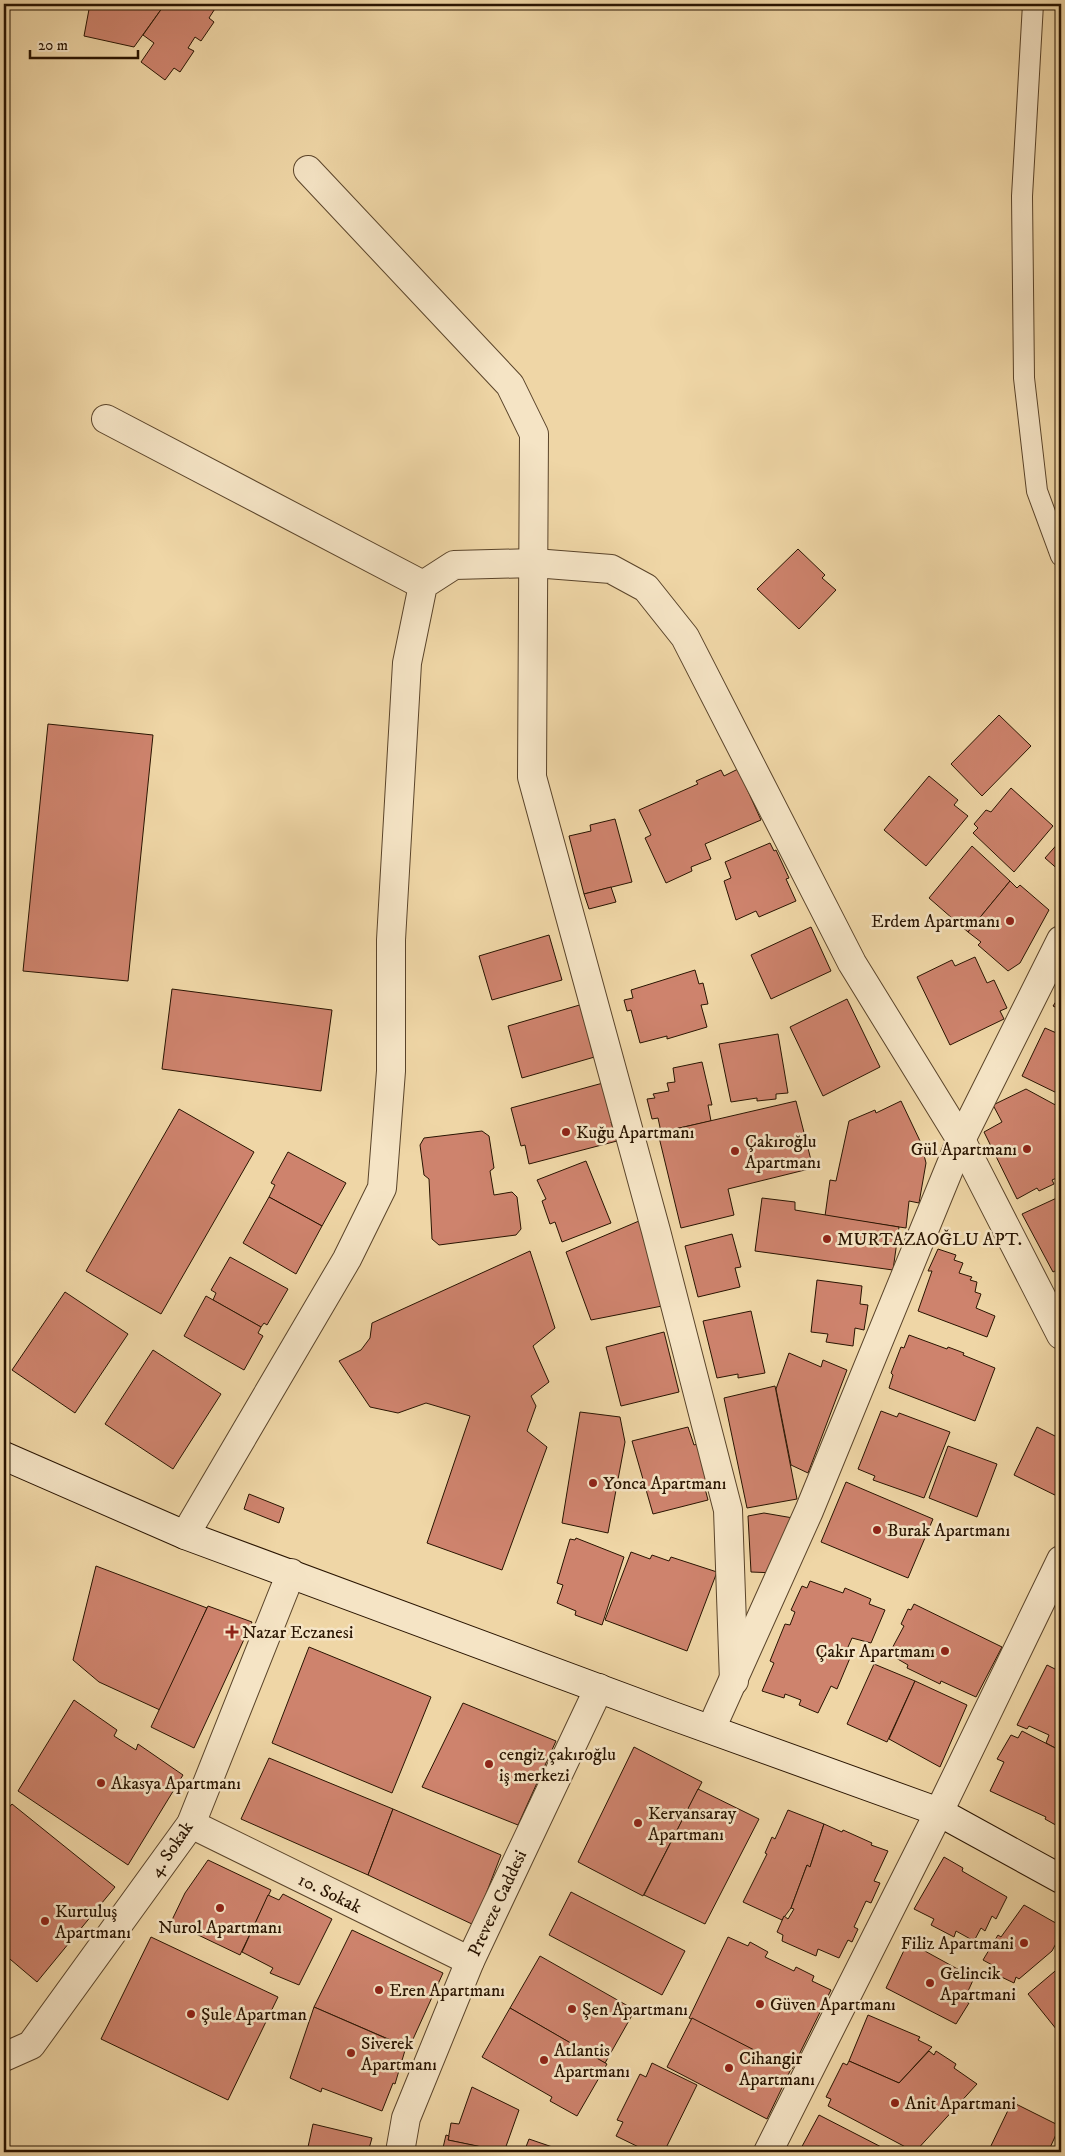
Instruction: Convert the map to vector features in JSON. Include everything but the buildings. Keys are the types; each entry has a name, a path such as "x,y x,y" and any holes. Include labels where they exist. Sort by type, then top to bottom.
{"street":[{"path":"308,170 510,385 534,434 532,776 656,1231 728,1510 734,1681"},
{"path":"106,418 423,585"},
{"path":"185,1535 347,1259 382,1188 391,1071 391,940 407,663 423,585 454,565 534,563 611,569 646,588 685,638 852,963 961,1140 1061,1335"},
{"path":"711,1729 809,1511 961,1140 1061,940"},
{"path":"4,1456 185,1535 939,1812 1061,1879"},
{"path":"768,2152 939,1812 1061,1560"},
{"name":"4. Sokak","path":"4,2057 31,2045 190,1824 291,1573"},
{"name":"Preveze Caddesi","path":"400,2152 406,2118 470,1961 599,1688"},
{"name":"10. Sokak","path":"190,1824 470,1961"}],"lane":[{"path":"1033,4 1022,196 1024,378 1036,491 1061,556"}],"place":[{"name":"Erdem Apartmanı","path":"1010,921"},
{"name":"Kuğu Apartmanı","path":"566,1132"},
{"name":"Gül Apartmanı","path":"1027,1149"},
{"name":"Çakıroğlu Apartmanı","path":"735,1151"},
{"name":"MURTAZAOĞLU APT.","path":"827,1239"},
{"name":"Yonca Apartmanı","path":"593,1483"},
{"name":"Burak Apartmanı","path":"877,1530"},
{"name":"Nazar Eczanesi","path":"232,1632"},
{"name":"Çakır Apartmanı","path":"945,1651"},
{"name":"cengiz çakıroğlu iş merkezi","path":"489,1764"},
{"name":"Akasya Apartmanı","path":"101,1783"},
{"name":"Kervansaray Apartmanı","path":"638,1823"},
{"name":"Nurol Apartmanı","path":"220,1908"},
{"name":"Kurtuluş Apartmanı","path":"45,1921"},
{"name":"Filiz Apartmani","path":"1024,1943"},
{"name":"Gelincik Apartmani","path":"930,1983"},
{"name":"Eren Apartmanı","path":"379,1990"},
{"name":"Güven Apartmanı","path":"760,2004"},
{"name":"Şen Apartmanı","path":"572,2009"},
{"name":"Şule Apartman","path":"191,2014"},
{"name":"Siverek Apartmanı","path":"351,2053"},
{"name":"Atlantis Apartmanı","path":"544,2060"},
{"name":"Cihangir Apartmanı","path":"729,2068"},
{"name":"Anit Apartmani","path":"895,2103"}]}
